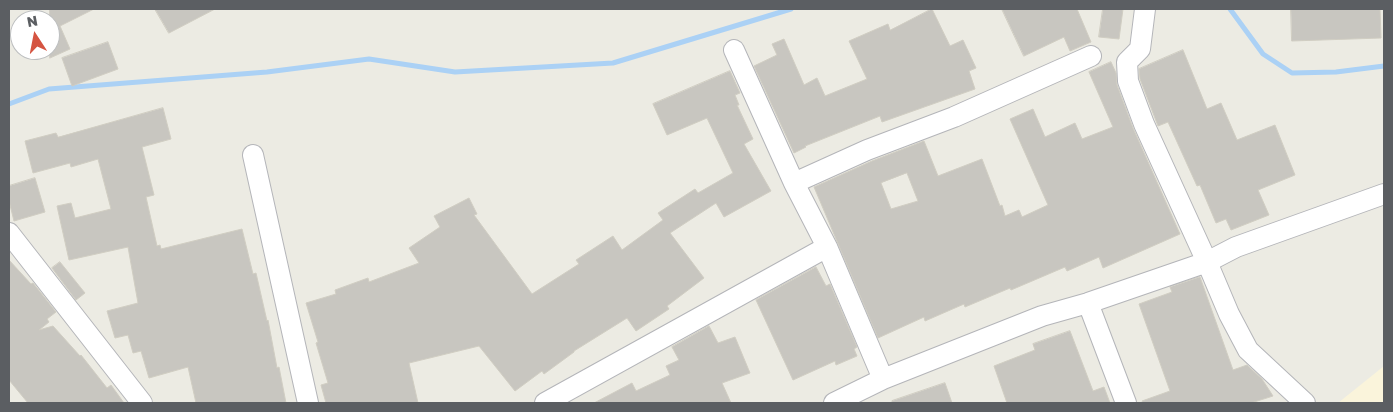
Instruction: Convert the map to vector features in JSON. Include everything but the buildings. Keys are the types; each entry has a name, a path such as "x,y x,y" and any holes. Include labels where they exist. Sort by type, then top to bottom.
{"street":[{"path":"1145,9 1140,49 1127,62 1128,81 1144,124 1229,314 1248,350 1305,403"},
{"path":"734,50 794,183 827,247 883,379"},
{"path":"794,183 867,150 954,117 1091,56"},
{"path":"253,155 308,403"},
{"path":"834,403 883,379 1042,316 1088,303 1207,262 1236,247 1384,194"},
{"path":"9,233 142,403"},
{"path":"545,403 827,247"},
{"path":"1088,303 1126,403"}],"shaded area":[{"path":"1384,366 1384,403 1338,403"}],"waterway":[{"path":"9,104 49,89 267,72 369,59 455,72 613,63 791,9"},
{"path":"1230,9 1263,54 1292,73 1336,72 1384,66"}]}
